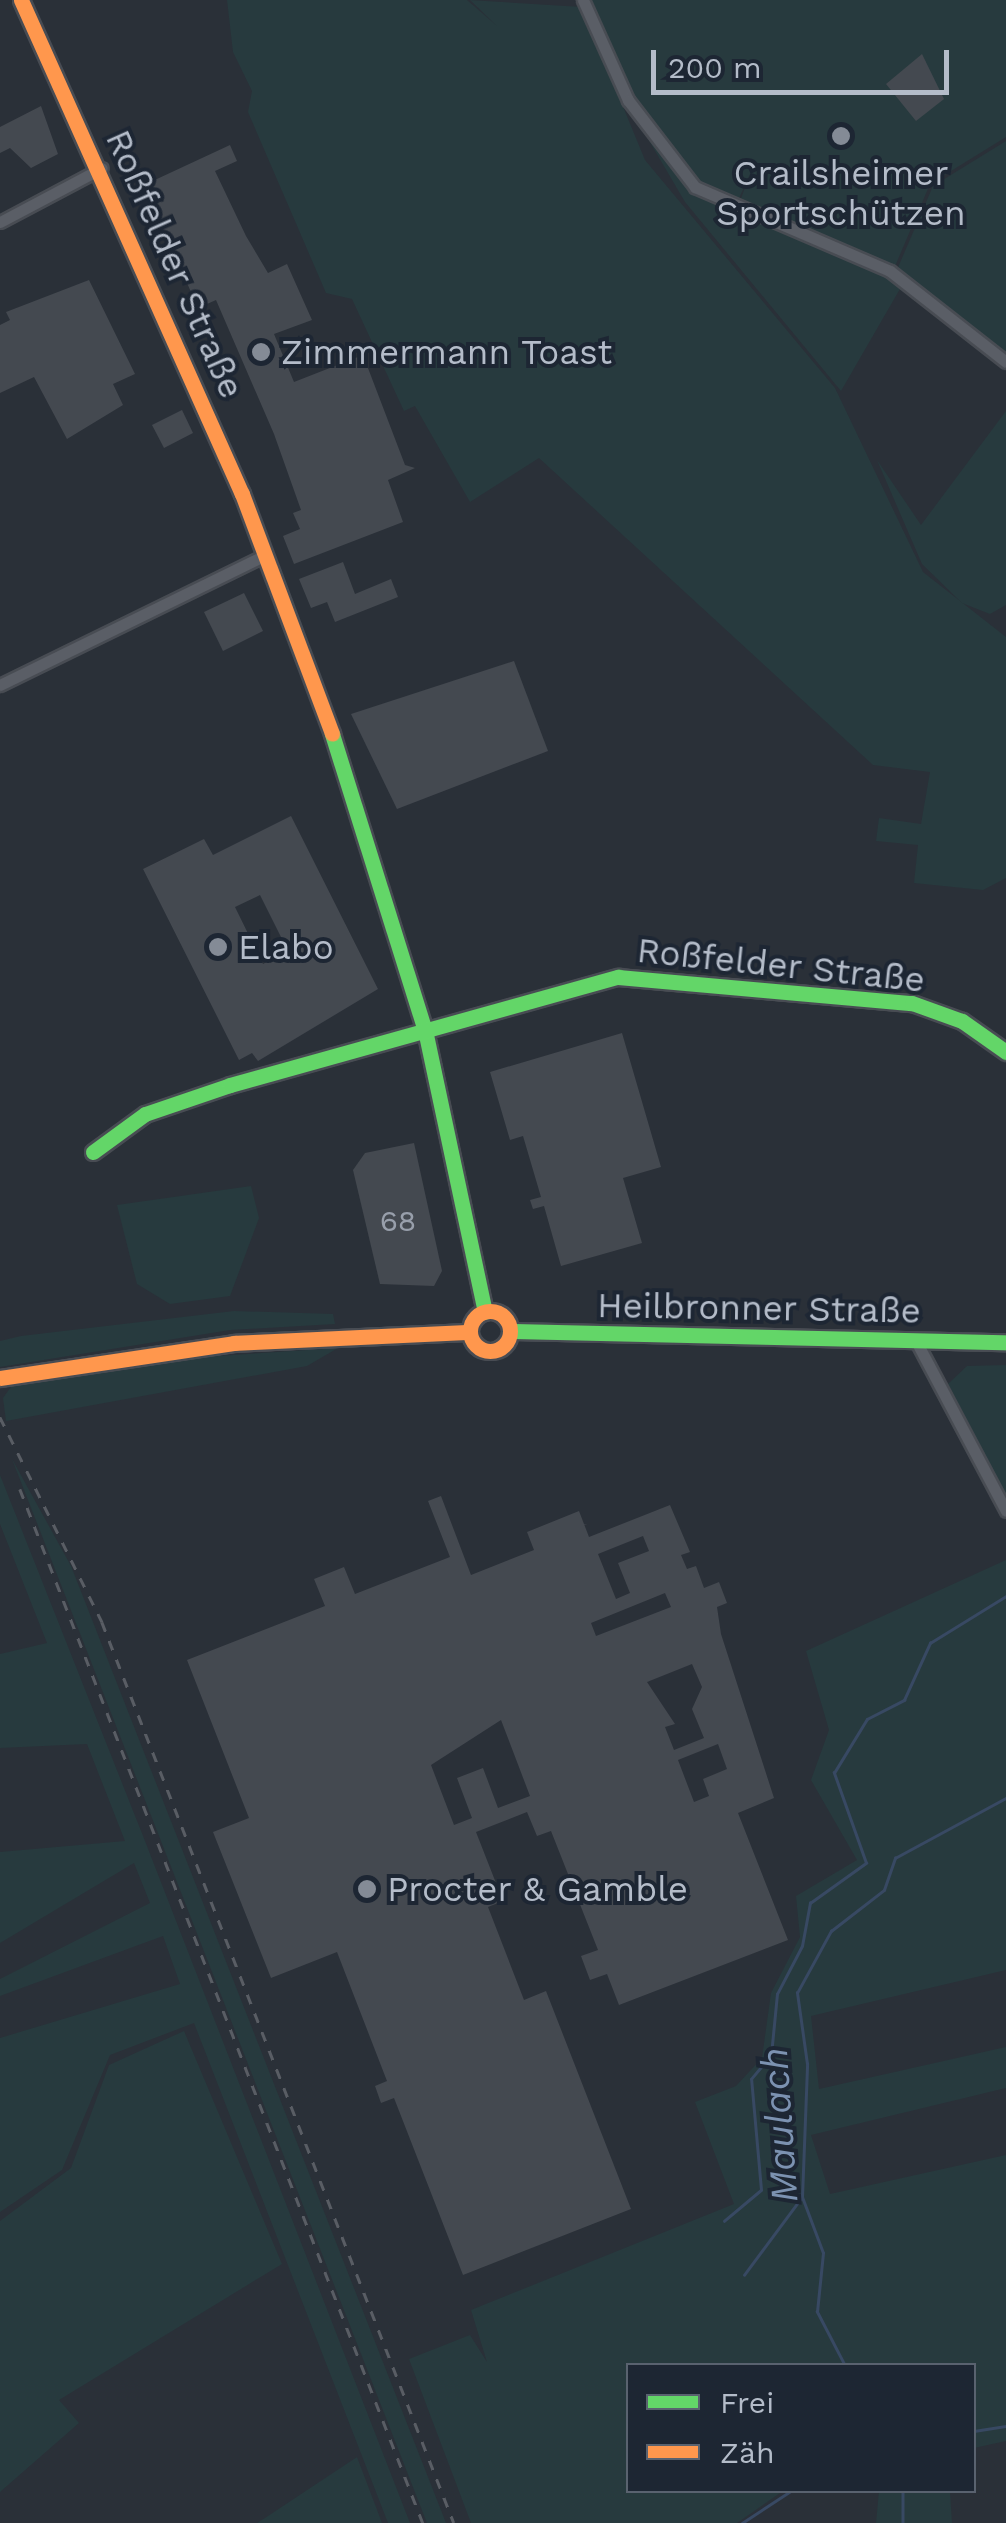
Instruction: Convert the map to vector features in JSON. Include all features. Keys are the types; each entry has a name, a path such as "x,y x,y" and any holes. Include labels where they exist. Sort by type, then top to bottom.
{"street":[{"name":"Roßfelder Straße","path":"22,0 102,168 265,555 330,728 425,1030 485,1312"},
{"path":"583,0 628,100 695,187 890,272 1006,362"},
{"path":"0,222 102,168"},
{"path":"0,685 265,555"},
{"name":"Roßfelder Straße","path":"93,1152 145,1114 425,1030 635,978 912,1003 1006,1052"},
{"path":"4,1378 234,1343 470,1332 485,1312 510,1330"},
{"name":"Heilbronner Straße","path":"470,1332 487,1351 503,1347 510,1330 1006,1342"},
{"path":"916,1341 1006,1511"}],"green space":[{"path":"227,0 467,0 497,26 470,0 582,7 645,160 835,388 923,572 1006,637 1006,878 983,890 914,883 918,845 876,841 879,818 921,824 930,772 873,765 539,458 470,502 415,406 404,411 352,299 326,293 248,112 252,91 233,52"},
{"path":"589,0 1006,0 1006,137 930,184 893,271 740,201 750,174 737,203 699,185 630,98"},
{"path":"634,115 697,192 904,282 841,391 685,202"},
{"path":"1006,141 1006,358 896,272 933,186"},
{"path":"1006,411 1006,605 990,614 962,603 922,564 877,460 921,525"},
{"path":"251,1186 259,1218 230,1296 170,1304 137,1284 117,1205"},
{"path":"234,1311 333,1314 335,1324 230,1330 0,1367 0,1341"},
{"path":"338,1348 307,1366 6,1421 3,1398 13,1384 156,1360"},
{"path":"1006,1365 1006,1495 948,1384 967,1366"},
{"path":"12,1459 71,1566 446,2523 427,2523"},
{"path":"0,1475 410,2523 388,2523 194,2023 110,2055 62,2170 0,2212 0,2038 180,1984 163,1936 0,1996 0,1979 150,1903 134,1863 0,1943 0,1852 125,1841 87,1744 0,1748 0,1654 47,1643 0,1524"},
{"path":"1006,1560 1006,1970 811,2016 819,2089 1006,2047 1006,2088 811,2135 830,2194 1006,2155 1006,2441 976,2448 976,2363 626,2363 626,2493 780,2493 737,2523 471,2523 409,2359 470,2335 487,2362 471,2310 734,2204 695,2102 736,2086 762,2058 771,1993 800,1937 796,1896 857,1860 811,1780 829,1730 806,1651"},
{"path":"184,2031 282,2264 59,2400 79,2423 0,2492 0,2221 71,2168 109,2065"},
{"path":"357,2457 382,2523 257,2523 265,2518"},
{"path":"879,2493 950,2493 952,2523 876,2523"}],"building":[{"name":"Crailsheimer Sportschützen","path":"922,54 944,99 916,121 886,84"},
{"path":"41,106 58,154 31,168 10,148 0,153 0,127"},
{"name":"Zimmermann Toast","path":"230,145 237,161 215,171 268,273 287,264 312,320 274,334 294,382 363,355 405,465 415,468 388,480 403,522 294,564 283,536 300,529 293,513 301,510 274,434 216,300 198,308 144,185"},
{"path":"89,280 135,374 113,384 123,405 67,439 34,377 0,393 0,325 10,320 6,312"},
{"path":"182,410 193,433 164,448 152,425"},
{"path":"343,562 355,594 391,579 398,597 335,622 327,602 311,608 299,579"},
{"path":"244,593 263,631 223,651 204,612"},
{"path":"514,661 548,751 397,809 351,714"},
{"name":"Elabo","path":"291,816 378,989 258,1061 252,1053 239,1060 143,869 204,839 213,855","holes":["260,895 288,951 263,964 235,907"]},
{"path":"622,1033 661,1167 623,1178 642,1243 561,1266 544,1206 533,1209 530,1200 541,1197 523,1136 510,1140 490,1072"},
{"path":"414,1143 442,1271 434,1286 380,1284 353,1170 365,1153"},
{"name":"Procter & Gamble","path":"441,1496 471,1575 534,1550 527,1532 579,1511 589,1537 670,1505 690,1552 681,1555 687,1569 696,1566 704,1588 719,1582 727,1603 717,1607 721,1634 774,1798 738,1813 788,1940 619,2005 607,1974 590,1980 581,1956 598,1950 551,1831 537,1836 527,1812 476,1832 503,1901 488,1907 524,2000 546,1991 631,2209 463,2275 394,2098 381,2103 375,2086 387,2081 337,1952 271,1978 213,1832 249,1818 187,1660 325,1606 314,1579 344,1567 355,1594 450,1557 428,1501","holes":["643,1536 649,1551 618,1563 630,1593 616,1599 598,1554","665,1593 671,1607 596,1636 591,1623","692,1664 702,1687 692,1709 704,1738 674,1750 665,1727 675,1724 647,1682","501,1720 530,1796 498,1808 483,1768 457,1778 472,1818 454,1825 431,1765","718,1744 727,1769 703,1779 709,1796 694,1802 678,1760"]}],"waterway":[{"path":"724,2221 761,2190 751,2079 771,2055 777,1994 802,1946 810,1903 866,1863 834,1773 867,1719 904,1700 930,1643 1006,1596"},
{"name":"Maulach","path":"843,2363 817,2312 823,2253 802,2197 807,2064 797,1993 831,1931 884,1890 895,1858 1006,1798"},
{"path":"744,2275 802,2197"},
{"path":"976,2431 1006,2426"},
{"path":"742,2523 787,2493"},
{"name":"Maulach","path":"903,2493 903,2523"}],"railway":[{"path":"0,1417 102,1622 454,2523"},
{"path":"20,1489 423,2523"}],"traffic: fast":[{"path":"332,734 425,1030 485,1312"},
{"path":"93,1152 145,1114 230,1085 618,977 912,1003 962,1021 1006,1052"},
{"path":"510,1331 1006,1342"}],"traffic: slow":[{"path":"21,0 242,494 332,734"},
{"path":"490,1311 504,1317 510,1331 504,1345 490,1351 476,1345 470,1331 476,1317 490,1311"},
{"path":"0,1378 234,1343 470,1332"}],"place":[{"name":"Crailsheimer Sportschützen","path":"841,136"},
{"name":"Zimmermann Toast","path":"261,352"},
{"name":"Elabo","path":"218,947"},
{"name":"Procter & Gamble","path":"367,1889"}]}
